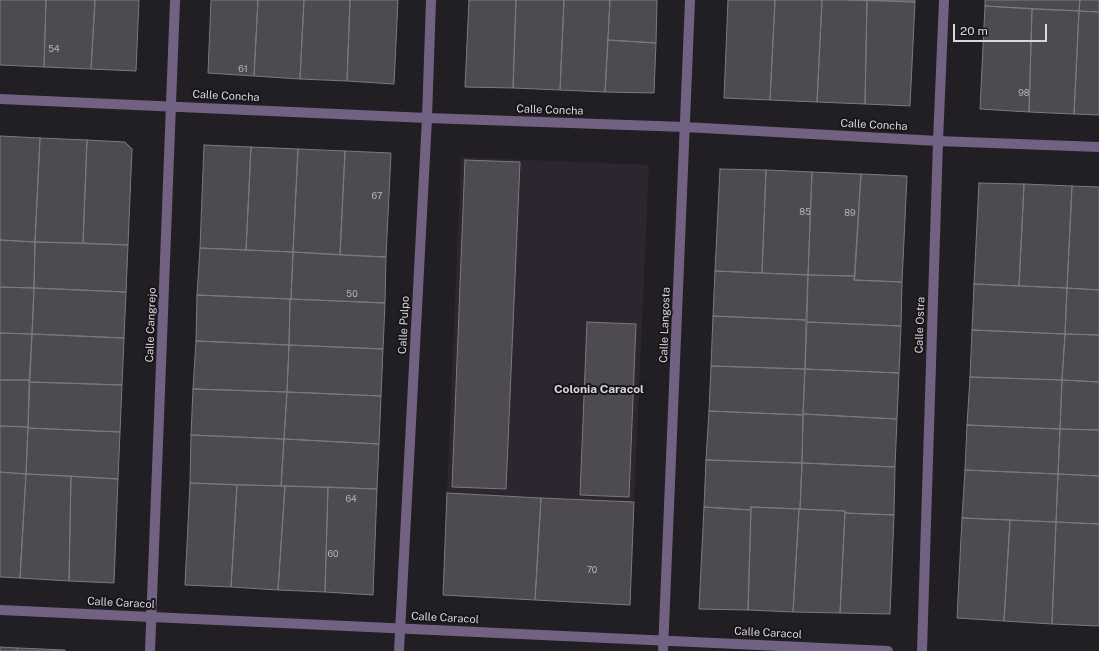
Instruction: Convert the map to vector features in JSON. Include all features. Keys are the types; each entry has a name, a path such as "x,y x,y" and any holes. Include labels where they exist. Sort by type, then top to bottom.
{"street":[{"name":"Calle Cangrejo","path":"150,651 175,0"},
{"name":"Calle Pulpo","path":"399,651 427,118 431,0"},
{"name":"Calle Langosta","path":"663,651 690,0"},
{"name":"Calle Ostra","path":"922,651 938,141 944,0"},
{"name":"Calle Concha","path":"0,99 427,118 685,127 938,141 1099,147"},
{"name":"Calle Caracol","path":"0,610 888,651"}],"shaded area":[{"path":"461,157 649,165 634,502 447,493"}],"building":[{"path":"0,0 46,0 44,67 0,65"},
{"path":"46,0 95,0 91,69 44,67"},
{"path":"95,0 139,0 136,71 91,69"},
{"path":"211,0 258,0 254,76 208,73"},
{"path":"258,0 304,0 300,79 254,76"},
{"path":"304,0 350,0 347,81 300,79"},
{"path":"350,0 398,0 394,84 347,81"},
{"path":"469,0 516,0 513,88 465,87"},
{"path":"516,0 564,0 560,90 513,88"},
{"path":"564,0 610,0 605,92 560,90"},
{"path":"610,0 657,0 656,43 608,40"},
{"path":"728,0 775,0 770,100 724,98"},
{"path":"775,0 822,0 817,102 770,100"},
{"path":"822,0 867,0 865,104 817,102"},
{"path":"849,0 915,0 915,2"},
{"path":"867,0 915,2 910,106 865,104"},
{"path":"985,0 1080,0 1079,11 985,6"},
{"path":"1080,0 1099,0 1099,12 1079,11"},
{"path":"985,6 1032,9 1029,112 980,109"},
{"path":"1032,9 1079,11 1074,114 1029,112"},
{"path":"1079,11 1099,12 1099,115 1074,114"},
{"path":"608,40 656,43 654,93 605,92"},
{"path":"0,136 40,138 35,242 0,240"},
{"path":"40,138 87,140 83,243 35,242"},
{"path":"87,140 125,142 132,149 128,245 83,243"},
{"path":"204,145 251,147 246,250 200,248"},
{"path":"251,147 298,149 293,252 246,250"},
{"path":"298,149 345,151 340,255 293,252"},
{"path":"345,151 391,153 386,257 340,255"},
{"path":"465,160 520,162 506,489 452,487"},
{"path":"720,169 766,170 762,273 715,271"},
{"path":"766,170 812,172 808,275 762,273"},
{"path":"812,172 861,174 855,276 808,275"},
{"path":"861,174 907,176 902,282 854,280"},
{"path":"979,183 1024,184 1019,286 974,284"},
{"path":"1024,184 1072,186 1067,288 1019,286"},
{"path":"1072,186 1099,187 1099,290 1067,288"},
{"path":"0,240 35,242 34,288 0,287"},
{"path":"35,242 128,245 126,292 34,288"},
{"path":"200,248 293,252 291,299 197,295"},
{"path":"293,252 386,257 385,303 291,299"},
{"path":"715,271 808,275 806,320 713,316"},
{"path":"808,275 855,276 854,280 902,282 901,326 807,322"},
{"path":"974,284 1067,288 1065,334 972,330"},
{"path":"0,287 34,288 32,334 0,333"},
{"path":"34,288 126,292 124,338 32,334"},
{"path":"1067,288 1099,290 1099,335 1065,334"},
{"path":"197,295 290,299 289,345 196,341"},
{"path":"290,299 385,303 383,349 289,345"},
{"path":"713,316 806,320 805,369 711,366"},
{"path":"587,322 636,324 629,497 580,495"},
{"path":"807,322 901,326 899,373 805,369"},
{"path":"972,330 1065,334 1062,380 970,377"},
{"path":"0,333 32,334 30,380 0,380"},
{"path":"32,334 124,338 122,385 29,382"},
{"path":"1065,334 1099,335 1099,382 1062,380"},
{"path":"196,341 289,345 287,392 193,389"},
{"path":"289,345 383,349 381,396 287,392"},
{"path":"711,366 805,369 803,415 709,411"},
{"path":"805,369 899,373 897,419 803,414"},
{"path":"970,377 1062,380 1060,429 967,425"},
{"path":"0,380 30,380 28,427 0,426"},
{"path":"1062,380 1099,382 1099,430 1060,429"},
{"path":"29,382 122,385 120,432 28,428"},
{"path":"193,389 287,392 284,439 191,435"},
{"path":"287,392 381,396 379,444 284,439"},
{"path":"709,411 803,415 802,463 706,460"},
{"path":"803,414 897,419 895,467 802,463"},
{"path":"967,425 1060,429 1058,474 965,470"},
{"path":"0,426 28,427 26,474 0,472"},
{"path":"28,428 120,432 118,479 26,474"},
{"path":"1060,429 1099,430 1099,476 1058,474"},
{"path":"191,435 284,439 281,486 190,483"},
{"path":"284,439 379,444 377,489 281,486"},
{"path":"706,460 802,463 800,509 751,507 751,510 704,507"},
{"path":"802,463 895,467 894,515 800,509"},
{"path":"965,470 1058,474 1056,522 962,518"},
{"path":"0,472 26,474 20,578 0,577"},
{"path":"26,474 71,476 69,581 20,578"},
{"path":"1058,474 1099,476 1099,524 1056,522"},
{"path":"71,476 118,479 114,583 69,581"},
{"path":"190,483 237,485 231,587 185,585"},
{"path":"237,485 285,486 278,590 231,587"},
{"path":"285,486 328,487 325,592 278,590"},
{"path":"328,487 377,489 373,595 325,592"},
{"path":"447,493 541,498 535,600 443,595"},
{"path":"541,498 634,502 630,605 535,600"},
{"path":"704,507 751,510 748,610 699,609"},
{"path":"751,507 799,509 793,612 748,610"},
{"path":"799,509 845,511 840,613 793,612"},
{"path":"845,513 894,515 890,614 840,613"},
{"path":"962,518 1010,520 1004,621 957,618"},
{"path":"1010,520 1056,522 1052,624 1004,621"},
{"path":"1056,522 1099,524 1099,626 1052,624"},
{"path":"0,647 18,648 17,651 0,651"},
{"path":"18,648 65,650 65,651 17,651"}],"district":[{"name":"Colonia Caracol","path":"599,389"}]}
